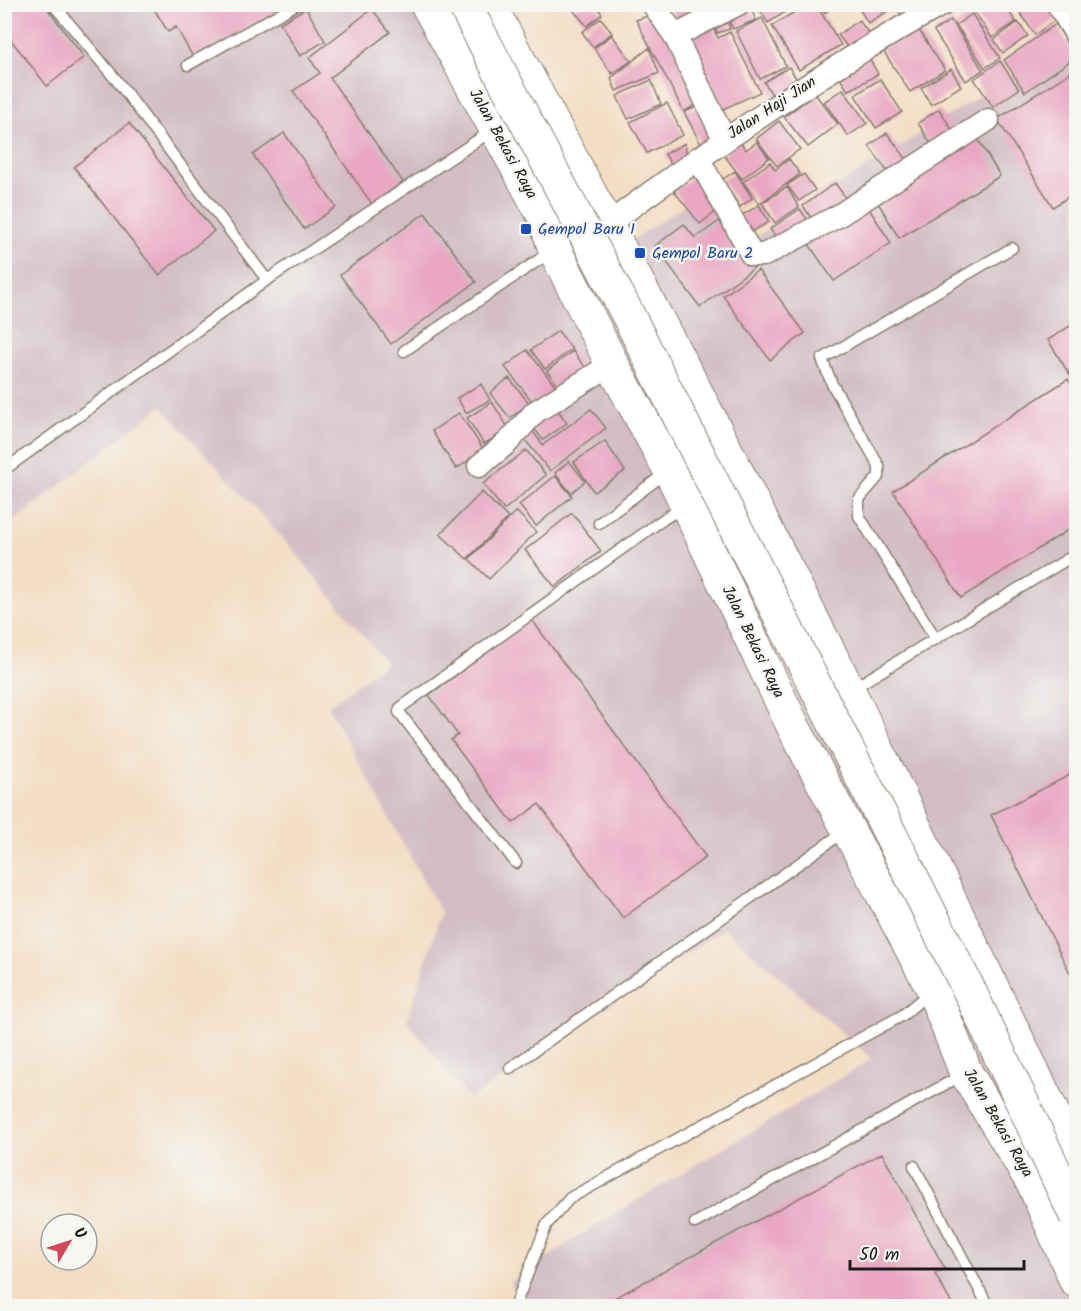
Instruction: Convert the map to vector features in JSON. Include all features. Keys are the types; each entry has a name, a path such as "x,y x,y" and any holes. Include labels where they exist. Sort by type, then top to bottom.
{"highway":[{"name":"Jalan Bekasi Raya","path":"427,4 499,139 544,216 555,250 612,364 670,470 794,728 933,989 966,1073 1034,1185 1077,1281"},
{"path":"464,4 649,356 966,983 1077,1216"},
{"path":"489,4 608,224 849,690 1077,1161"},
{"path":"499,139 550,118"}],"street":[{"path":"653,4 675,36 724,139"},
{"path":"675,36 738,4"},
{"name":"Jalan Haji Jian","path":"608,224 724,139 873,42 944,4"},
{"path":"1058,4 1077,34"},
{"path":"698,158 752,255 764,255 838,216 988,120"},
{"path":"479,466 508,442 535,412 612,364"}],"lane":[{"path":"53,4 118,82 267,280"},
{"path":"188,65 297,4"},
{"path":"4,470 267,280 499,139"},
{"path":"936,639 859,516 859,499 879,476 879,466 832,384 822,360 1012,248"},
{"path":"404,351 555,250"},
{"path":"599,523 670,470"},
{"path":"516,863 399,712 400,708 665,518 686,506"},
{"path":"849,690 1077,554"},
{"path":"510,1068 848,830"},
{"path":"515,1306 547,1224 570,1198 903,1015 933,989"},
{"path":"694,1223 966,1073"},
{"path":"914,1166 988,1306"}],"shaded area":[{"path":"5,5 453,5 598,263 713,186 748,242 1072,38 1076,45 1076,1306 525,1306 510,1282 598,1224 872,1059 724,928 470,1099 407,1021 441,913 328,706 386,663 289,545 161,406 5,528"}],"building":[{"path":"4,4 44,4 84,57 47,86 4,31"},
{"path":"151,4 290,4 193,57 176,27 168,32"},
{"path":"580,4 595,4 602,14 587,26 573,10"},
{"path":"669,4 704,4 709,15 679,28"},
{"path":"749,4 756,20 733,29 725,12"},
{"path":"756,4 798,4 768,23"},
{"path":"807,4 816,4 841,45 799,70 772,26"},
{"path":"819,4 836,4 825,13"},
{"path":"856,4 928,4 903,19 896,6 868,23"},
{"path":"969,4 1004,4 1016,22 992,38"},
{"path":"1014,4 1053,4 1061,15 1035,35"},
{"path":"306,8 325,41 300,56 280,23"},
{"path":"372,9 390,32 330,78 403,182 372,204 293,91 320,73 309,58"},
{"path":"657,13 702,100 684,112 636,20"},
{"path":"726,14 730,29 717,33 713,18"},
{"path":"972,14 1000,58 985,68 956,25"},
{"path":"601,18 612,33 593,47 582,32"},
{"path":"762,18 786,66 760,79 736,31"},
{"path":"859,20 872,38 851,52 838,35"},
{"path":"951,20 983,70 966,81 934,31"},
{"path":"710,22 718,38 730,32 760,92 719,111 682,36"},
{"path":"1018,22 1028,36 1003,53 994,40"},
{"path":"1056,24 1076,57 1025,92 1004,60"},
{"path":"917,27 945,70 910,92 882,49"},
{"path":"612,35 631,61 612,74 594,48"},
{"path":"649,48 659,73 616,91 611,78"},
{"path":"869,58 878,74 848,91 838,75"},
{"path":"1000,61 1019,89 993,107 974,79"},
{"path":"789,67 801,86 776,101 764,82"},
{"path":"951,69 961,86 931,105 921,88"},
{"path":"1076,69 1076,192 1053,207 997,119"},
{"path":"880,79 902,112 876,128 855,95"},
{"path":"651,80 661,104 628,119 617,96"},
{"path":"843,89 867,123 848,136 824,102"},
{"path":"815,94 838,124 808,147 784,117"},
{"path":"667,103 683,135 647,153 630,122"},
{"path":"704,104 720,137 704,150 684,112"},
{"path":"939,109 956,136 934,149 918,123"},
{"path":"779,121 800,149 777,166 756,139"},
{"path":"129,123 214,231 159,275 74,167"},
{"path":"284,133 336,207 304,229 253,155"},
{"path":"887,133 911,165 892,178 869,146"},
{"path":"975,134 1000,176 899,238 874,196"},
{"path":"740,142 746,150 757,142 769,158 742,179 724,155"},
{"path":"685,143 687,157 671,165 665,154"},
{"path":"789,159 800,174 759,204 743,182 770,162 775,170"},
{"path":"735,171 752,198 740,207 722,180"},
{"path":"697,174 723,206 700,224 674,191"},
{"path":"804,174 815,190 799,201 787,185"},
{"path":"835,183 847,200 814,222 803,206"},
{"path":"787,187 799,207 775,223 762,203"},
{"path":"864,201 891,243 834,281 806,240"},
{"path":"759,205 769,222 744,236 734,220"},
{"path":"800,209 809,222 779,242 770,229"},
{"path":"425,213 476,282 391,344 340,275"},
{"path":"721,220 755,267 700,307 655,246 684,224 695,238"},
{"path":"758,270 805,333 770,360 723,296"},
{"path":"1076,322 1076,385 1048,340"},
{"path":"558,331 572,349 545,369 531,350"},
{"path":"527,350 557,388 535,405 505,367"},
{"path":"573,351 585,367 559,387 547,371"},
{"path":"509,378 529,403 510,418 490,393"},
{"path":"1068,379 1076,393 1076,525 961,598 893,491"},
{"path":"481,384 490,400 466,413 457,398"},
{"path":"492,402 509,429 484,444 467,418"},
{"path":"557,409 567,423 543,440 533,427"},
{"path":"591,409 606,428 550,471 522,436 531,429 543,445"},
{"path":"459,413 484,450 456,469 432,431"},
{"path":"605,441 625,471 594,492 574,462"},
{"path":"526,450 546,475 504,510 483,484"},
{"path":"569,461 585,481 571,493 555,473"},
{"path":"555,476 572,496 536,526 519,505"},
{"path":"482,492 508,518 467,559 440,534"},
{"path":"516,511 536,532 489,579 469,559"},
{"path":"572,513 601,551 555,587 525,550"},
{"path":"532,620 706,857 623,918 539,804 513,823 451,740 458,735 429,695"},
{"path":"1076,772 1076,985 991,815"},
{"path":"882,1153 945,1269 935,1274 953,1306 600,1306"}],"place":[{"name":"Gempol Baru 1","path":"526,229"},
{"name":"Gempol Baru 2","path":"640,253"}]}
